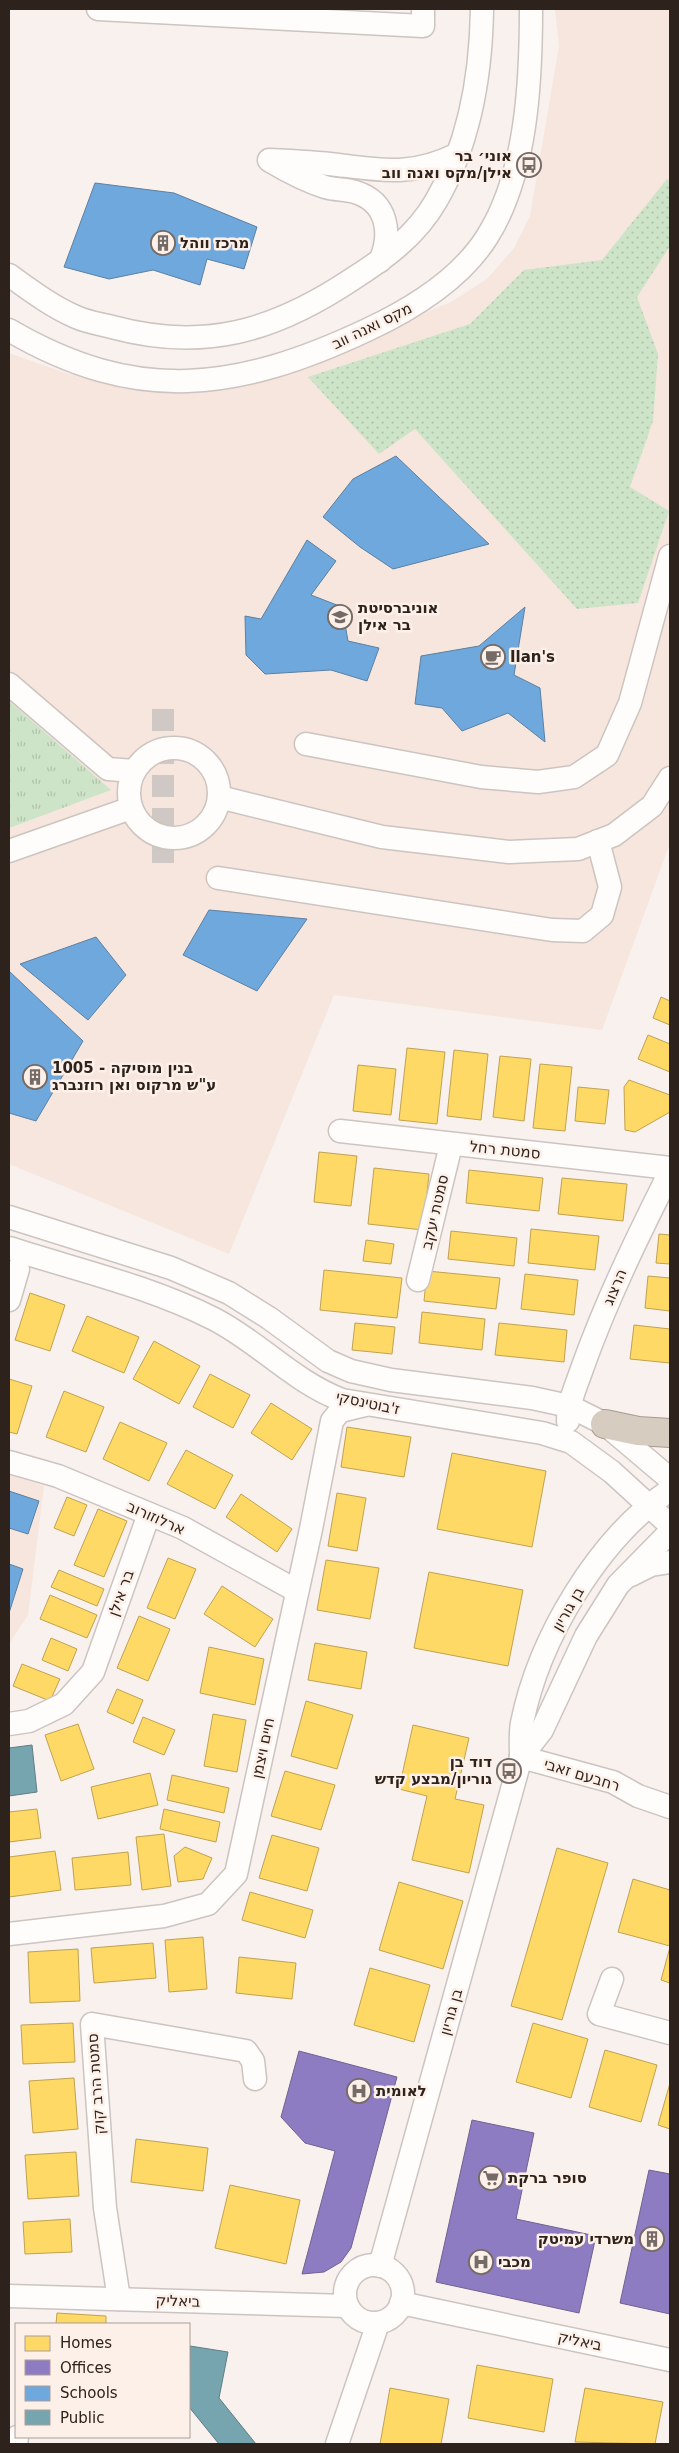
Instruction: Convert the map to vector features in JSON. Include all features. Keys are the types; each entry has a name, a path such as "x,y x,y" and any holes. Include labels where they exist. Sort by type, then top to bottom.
{"highway":[{"path":"605,1424 638,1431 670,1433"}],"street":[{"path":"98,9 423,26 423,9"},
{"path":"9,275 47,302 77,317 130,332 168,338 200,339 235,334 284,318 322,300 380,262 402,243 431,209 458,154 476,88 482,9"},
{"name":"מקס ואנה ווב","path":"9,330 46,352 79,365 116,376 156,381 194,381 258,372 288,363 334,345 410,308 464,265 488,237 497,219 517,158 524,123 531,56 531,9"},
{"path":"380,262 386,249 388,234 385,218 378,205 355,192 327,187 298,177 269,160 337,165 378,171 404,171 435,166 458,154"},
{"path":"306,744 481,777 538,782 574,777 607,755 630,703 670,556"},
{"path":"9,684 108,769 134,771"},
{"path":"172,748 187,750 201,757 212,768 218,782 220,797 217,809 202,829 180,838 168,838 150,832 136,819 128,796 134,771 144,759 157,751 172,748"},
{"path":"220,797 382,837 509,852 578,849 614,835 652,806 670,778"},
{"path":"9,851 131,808"},
{"path":"218,878 552,930 583,931 602,915 610,887 598,841"},
{"name":"סמטת רחל","path":"340,1131 670,1170"},
{"name":"סמטת יעקב","path":"418,1280 451,1145"},
{"name":"הרצוג","path":"571,1442 568,1429 569,1406 591,1346 628,1257 670,1170"},
{"name":"ז'בוטינסקי","path":"9,1217 171,1268 229,1293 284,1327 328,1361 351,1371 391,1380 532,1398 569,1406 605,1424 670,1479"},
{"name":"ז'בוטינסקי","path":"9,1248 160,1296 214,1319 251,1341 298,1378 322,1392 342,1400 542,1433 571,1442 612,1472 670,1525"},
{"path":"9,1300 18,1269"},
{"name":"חיים ויצמן","path":"9,1934 164,1916 208,1904 236,1874 332,1421 340,1411 365,1405"},
{"name":"ארלוזורוב","path":"9,1462 58,1476 183,1528 296,1591"},
{"path":"612,1472 622,1502 626,1527"},
{"name":"בן גוריון","path":"380,2266 521,1757 522,1724 541,1659 585,1579 607,1549 648,1506 670,1490"},
{"name":"בר אילן","path":"9,1724 29,1721 64,1704 93,1672 149,1514"},
{"name":"בן גוריון","path":"521,1757 542,1730 586,1636 618,1585 670,1532"},
{"path":"618,1585 643,1569 670,1562"},
{"name":"רחבעם זאבי","path":"521,1757 613,1782 638,1796 670,1807"},
{"path":"612,1979 599,2014 670,2033"},
{"name":"סמטת הרב קוק","path":"119,2299 105,2208 92,2024 246,2051 253,2061 255,2079"},
{"path":"370,2265 390,2270 401,2283 402,2303 396,2314 378,2323 361,2320 347,2306 345,2290 348,2280 355,2272 370,2265"},
{"name":"ביאליק","path":"9,2296 347,2306"},
{"name":"ביאליק","path":"402,2303 670,2360"},
{"path":"337,2444 378,2323"}],"shaded area":[{"name":"אוניברסיטת בר אילן","path":"555,9 670,9 670,843 602,1030 334,995 229,1254 9,1164 9,353 68,374 135,386 253,383 451,302 487,279 514,248 530,216 559,46"},
{"path":"9,1475 44,1486 28,1615 9,1644"}],"green space":[{"path":"667,179 670,180 670,246 637,297 658,354 653,421 630,487 669,511 638,603 577,609 415,429 379,454 308,377 470,324 524,270 602,260"},
{"path":"9,701 111,790 9,828"}],"building: Homes":[{"path":"661,997 670,1001 670,1025 653,1018"},
{"path":"648,1035 670,1044 670,1072 638,1059"},
{"path":"407,1048 445,1052 437,1124 399,1120"},
{"path":"454,1050 488,1054 481,1120 447,1116"},
{"path":"500,1056 531,1059 524,1121 493,1117"},
{"path":"540,1064 572,1067 565,1131 533,1128"},
{"path":"358,1065 396,1069 391,1115 353,1111"},
{"path":"629,1080 670,1095 670,1112 635,1132 625,1130 624,1087"},
{"path":"578,1087 609,1090 605,1124 575,1121"},
{"path":"319,1152 357,1156 351,1206 314,1202"},
{"path":"374,1168 429,1174 423,1230 368,1224"},
{"path":"469,1170 543,1178 539,1211 466,1203"},
{"path":"562,1178 627,1184 623,1221 558,1214"},
{"path":"531,1229 599,1236 595,1270 528,1263"},
{"path":"451,1231 517,1238 514,1266 448,1259"},
{"path":"659,1234 670,1235 670,1264 656,1263"},
{"path":"366,1240 394,1244 391,1264 363,1261"},
{"path":"324,1270 402,1278 397,1318 320,1310"},
{"path":"427,1271 500,1278 496,1309 424,1301"},
{"path":"525,1274 578,1280 574,1315 521,1309"},
{"path":"648,1276 670,1278 670,1311 645,1308"},
{"path":"30,1293 65,1305 50,1351 15,1340"},
{"path":"422,1312 485,1319 482,1350 419,1343"},
{"path":"87,1316 139,1337 124,1373 72,1351"},
{"path":"355,1323 395,1327 392,1354 352,1350"},
{"path":"499,1323 567,1330 564,1362 495,1355"},
{"path":"634,1325 670,1329 670,1363 630,1359"},
{"path":"154,1341 200,1366 179,1404 133,1379"},
{"path":"210,1374 250,1395 233,1428 193,1407"},
{"path":"9,1379 32,1386 17,1434 9,1432"},
{"path":"64,1391 104,1407 86,1452 46,1437"},
{"path":"271,1403 312,1429 292,1460 251,1433"},
{"path":"120,1422 167,1443 149,1481 103,1459"},
{"path":"347,1427 411,1437 404,1477 341,1467"},
{"path":"186,1450 233,1475 215,1509 167,1484"},
{"path":"452,1453 546,1471 532,1547 437,1529"},
{"path":"337,1493 366,1498 357,1551 328,1546"},
{"path":"241,1494 292,1529 277,1552 226,1517"},
{"path":"67,1497 87,1505 74,1536 54,1528"},
{"path":"98,1509 127,1521 104,1577 74,1565"},
{"path":"168,1558 196,1569 175,1619 147,1608"},
{"path":"326,1560 379,1568 370,1619 317,1610"},
{"path":"59,1570 104,1589 97,1606 51,1587"},
{"path":"429,1572 523,1590 508,1666 414,1648"},
{"path":"222,1586 273,1619 255,1647 204,1614"},
{"path":"50,1595 97,1615 87,1638 40,1619"},
{"path":"139,1616 170,1629 148,1681 117,1668"},
{"path":"51,1638 77,1649 68,1671 42,1660"},
{"path":"315,1643 367,1652 361,1689 308,1680"},
{"path":"209,1647 264,1659 255,1705 200,1693"},
{"path":"22,1664 60,1679 50,1701 13,1686"},
{"path":"117,1689 143,1700 133,1724 107,1712"},
{"path":"306,1701 353,1715 337,1769 291,1756"},
{"path":"213,1714 246,1720 237,1772 204,1766"},
{"path":"143,1717 175,1730 164,1755 133,1742"},
{"path":"78,1724 94,1769 61,1781 45,1735"},
{"path":"413,1725 469,1738 455,1799 484,1805 469,1873 412,1860 427,1796 399,1789"},
{"path":"285,1771 335,1785 321,1830 271,1816"},
{"path":"150,1773 158,1805 98,1819 91,1787"},
{"path":"172,1775 229,1788 224,1813 167,1800"},
{"path":"37,1809 41,1838 9,1842 9,1812"},
{"path":"164,1809 220,1822 216,1842 160,1829"},
{"path":"164,1834 171,1886 142,1890 136,1837"},
{"path":"272,1835 319,1848 307,1891 259,1878"},
{"path":"185,1847 212,1858 203,1879 178,1882 174,1856"},
{"path":"557,1848 608,1863 562,2020 511,2006"},
{"path":"55,1851 61,1890 9,1897 9,1857"},
{"path":"128,1852 131,1885 75,1890 72,1858"},
{"path":"633,1879 670,1890 670,1946 618,1932"},
{"path":"399,1882 463,1901 443,1969 379,1950"},
{"path":"250,1892 313,1910 305,1938 242,1920"},
{"path":"203,1937 207,1989 169,1992 165,1940"},
{"path":"153,1943 156,1978 94,1983 91,1948"},
{"path":"670,1947 670,1983 661,1980"},
{"path":"78,1949 80,2001 30,2003 28,1952"},
{"path":"239,1957 296,1963 292,1999 236,1993"},
{"path":"370,1968 430,1985 414,2042 354,2025"},
{"path":"73,2023 75,2062 23,2064 21,2025"},
{"path":"533,2023 588,2039 571,2098 516,2082"},
{"path":"605,2050 657,2065 641,2122 589,2107"},
{"path":"74,2078 78,2129 33,2133 29,2081"},
{"path":"670,2083 670,2129 658,2125"},
{"path":"136,2139 208,2148 203,2191 131,2182"},
{"path":"76,2152 79,2196 28,2199 25,2155"},
{"path":"230,2185 300,2200 286,2264 215,2248"},
{"path":"70,2219 72,2252 25,2254 23,2222"},
{"path":"57,2313 106,2316 106,2323 56,2323"},
{"path":"477,2365 553,2379 544,2432 468,2418"},
{"path":"390,2388 449,2399 441,2444 380,2444"},
{"path":"585,2388 663,2402 655,2444 575,2442"}],"building: Offices":[{"path":"299,2051 397,2077 351,2248 341,2262 324,2272 302,2274 335,2151 305,2143 281,2117"},
{"path":"472,2120 534,2133 516,2219 596,2236 579,2313 436,2282"},
{"name":"משרדי עמיטק","path":"649,2170 670,2174 670,2314 620,2303"}],"building: Schools":[{"name":"מרכז ווהל","path":"95,183 174,193 257,227 244,269 207,259 200,285 153,270 109,279 64,267"},
{"path":"396,456 489,544 393,569 360,547 323,517 353,479"},
{"path":"307,540 336,561 311,595 342,607 348,641 379,648 367,681 331,670 265,674 246,655 245,616 261,619"},
{"path":"525,607 514,675 540,688 545,742 508,713 462,731 442,708 415,704 421,656 479,646"},
{"path":"209,910 307,919 257,991 183,955"},
{"path":"96,937 126,975 88,1020 20,964"},
{"name":"1005 - בנין מוסיקה ע\"ש מרקוס ואן רוזנברג","path":"9,971 83,1041 36,1121 9,1113"},
{"path":"9,1491 39,1501 28,1534 9,1528"},
{"path":"9,1564 23,1569 9,1613"}],"building: Public":[{"path":"32,1745 37,1792 9,1796 9,1748"},
{"path":"190,2346 228,2352 219,2398 256,2444 219,2444 190,2408"}],"tunnel":[{"path":"163,709 163,869"}],"place":[{"name":"אוני׳ בר אילן/מקס ואנה ווב","path":"529,165"},
{"name":"מרכז ווהל","path":"163,243"},
{"name":"אוניברסיטת בר אילן","path":"340,617"},
{"name":"Ilan's","path":"493,657"},
{"name":"1005 - בנין מוסיקה ע\"ש מרקוס ואן רוזנברג","path":"35,1077"},
{"name":"דוד בן גוריון/מבצע קדש","path":"509,1771"},
{"name":"לאומית","path":"359,2091"},
{"name":"סופר ברקת","path":"491,2178"},
{"name":"משרדי עמיטק","path":"652,2239"},
{"name":"מכבי","path":"481,2262"}]}
